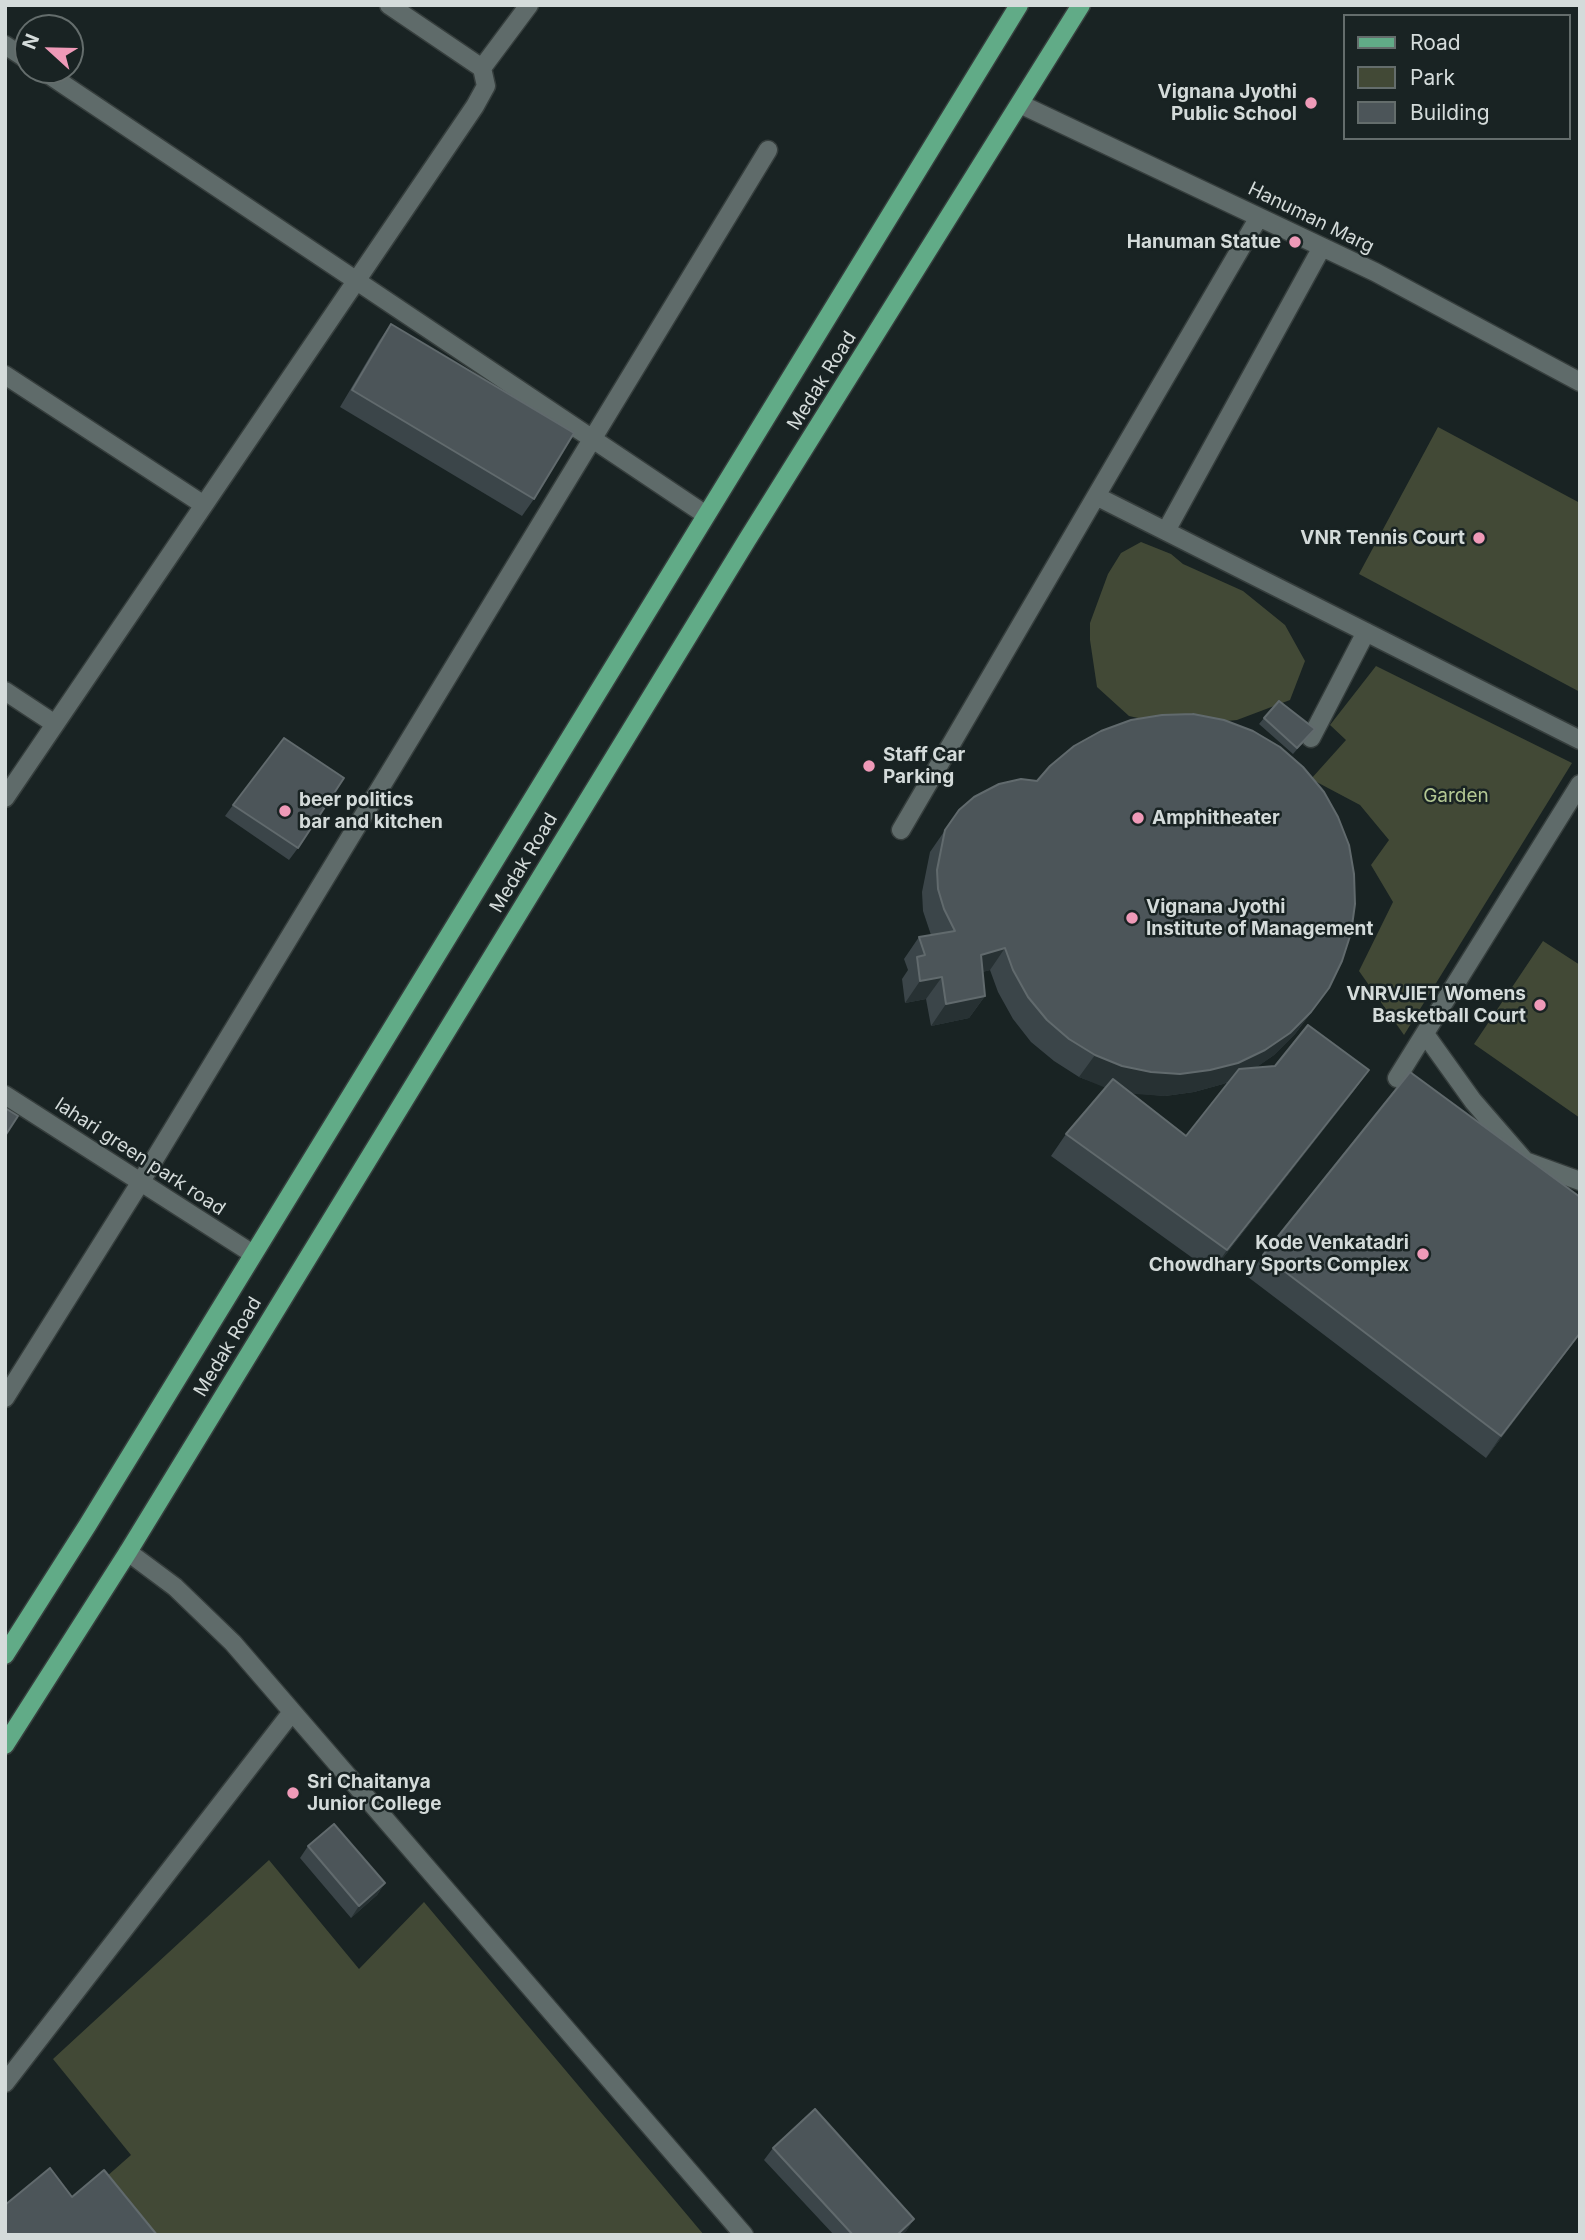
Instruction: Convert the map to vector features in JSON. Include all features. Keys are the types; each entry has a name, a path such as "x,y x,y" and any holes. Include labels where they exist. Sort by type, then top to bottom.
{"main road":[{"name":"Medak Road","path":"5,1655 1019,5"},
{"name":"Medak Road","path":"5,1745 128,1552 740,552 1082,5"}],"street":[{"path":"5,798 486,86 482,68 389,5"},
{"path":"482,68 529,5"},
{"path":"63,84 706,515"},
{"name":"Hanuman Marg","path":"1020,104 1387,279 1580,382"},
{"path":"5,1398 140,1183 768,150"},
{"path":"901,830 1259,216"},
{"path":"1166,531 1322,247"},
{"path":"5,375 204,505"},
{"path":"1096,496 1580,740"},
{"path":"1311,737 1366,632"},
{"path":"5,691 55,724"},
{"path":"1397,1078 1577,794"},
{"path":"1425,1034 1473,1101 1525,1161 1580,1181"},
{"name":"lahari green park road","path":"5,1095 253,1254"},
{"path":"128,1552 175,1587 233,1643 744,2235"},
{"path":"5,2083 292,1712"}],"green space":[{"name":"VNR Tennis Court","path":"1438,427 1580,503 1580,692 1359,574"},
{"path":"1141,542 1171,554 1183,564 1243,591 1285,625 1305,661 1290,700 1237,720 1174,726 1129,716 1097,687 1090,623 1108,574 1121,553"},
{"name":"Garden","path":"1376,666 1572,763 1404,1035 1359,971 1393,902 1371,865 1389,840 1360,805 1311,779 1346,740 1330,725"},
{"name":"VNRVJIET Womens Basketball Court","path":"1543,941 1580,965 1580,1118 1474,1044"},
{"path":"269,1860 359,1969 424,1902 704,2235 123,2235 89,2192 131,2155 53,2059"}],"building":[{"path":"391,324 574,433 534,499 352,390"},
{"path":"1279,701 1315,729 1297,748 1264,718"},
{"name":"Vignana Jyothi Institute of Management","path":"1193,714 1224,720 1253,731 1280,747 1303,767 1324,792 1349,845 1355,904 1351,933 1329,988 1311,1012 1290,1033 1265,1050 1238,1063 1180,1074 1151,1072 1122,1066 1095,1055 1069,1039 1047,1020 1028,997 1013,970 1005,948 981,955 985,996 946,1004 942,977 920,981 917,957 925,955 919,937 955,931 938,889 937,870 945,830 959,810 974,797 999,784 1021,779 1037,781 1074,746 1101,731 1131,720"},
{"path":"284,738 344,778 298,848 233,805"},
{"path":"1308,1025 1369,1070 1227,1250 1066,1134 1113,1079 1186,1136 1239,1069 1275,1066"},
{"name":"Kode Venkatadri Chowdhary Sports Complex","path":"1410,1072 1580,1197 1580,1333 1501,1436 1263,1255"},
{"path":"5,1108 18,1116 5,1136"},
{"path":"334,1824 385,1883 359,1906 308,1846"},
{"path":"815,2109 914,2219 897,2235 853,2235 773,2148"},
{"path":"50,2168 72,2197 104,2170 157,2235 5,2235 5,2205"}],"place":[{"name":"Vignana Jyothi Public School","path":"1311,103"},
{"name":"Hanuman Statue","path":"1295,242"},
{"name":"VNR Tennis Court","path":"1479,538"},
{"name":"Staff Car Parking","path":"869,766"},
{"name":"beer politics bar and kitchen","path":"285,811"},
{"name":"Amphitheater","path":"1138,818"},
{"name":"Vignana Jyothi Institute of Management","path":"1132,918"},
{"name":"VNRVJIET Womens Basketball Court","path":"1540,1005"},
{"name":"Kode Venkatadri Chowdhary Sports Complex","path":"1423,1254"},
{"name":"Sri Chaitanya Junior College","path":"293,1793"}]}
